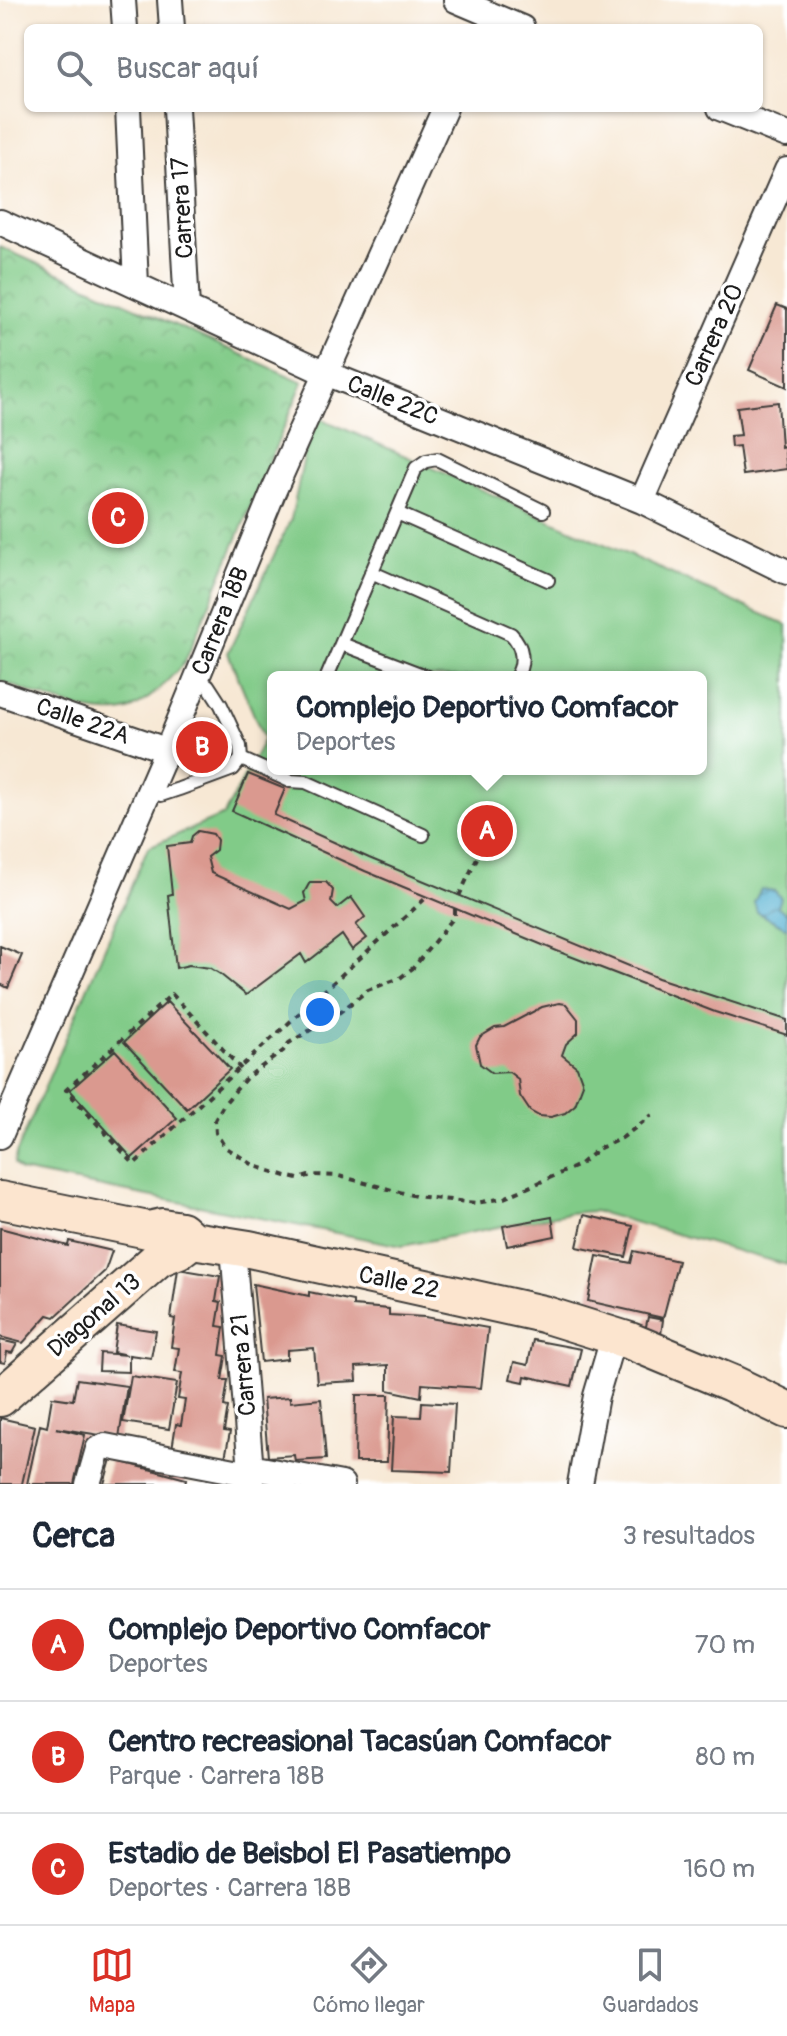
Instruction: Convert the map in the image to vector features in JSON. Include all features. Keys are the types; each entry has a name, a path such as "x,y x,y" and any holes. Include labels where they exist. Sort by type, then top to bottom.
{"street":[{"path":"123,0 125,24"},
{"path":"170,0 172,24"},
{"path":"456,0 484,21"},
{"name":"Carrera 17","path":"128,112 136,284"},
{"name":"Carrera 17","path":"176,112 187,308"},
{"name":"Carrera 18B","path":"0,1136 149,791 274,490 443,112"},
{"path":"730,112 787,135"},
{"name":"Carrera 20","path":"642,501 787,170"},
{"name":"Calle 22C","path":"0,222 326,373 642,501 787,572"},
{"name":"Calle 22A","path":"0,693 166,750"},
{"path":"0,1200 154,1244"},
{"name":"Diagonal 13","path":"0,1398 154,1244 179,1250 192,1240"},
{"name":"Calle 22","path":"192,1240 516,1307 614,1335 731,1383 787,1410"},
{"name":"Carrera 21","path":"236,1247 234,1260 251,1477"},
{"path":"580,1484 596,1396 614,1335"},
{"path":"88,1484 98,1449 105,1446 240,1472 251,1477 261,1469 342,1484"}],"lane":[{"path":"330,671 416,468 426,461 437,459 543,511"},
{"path":"397,513 548,580"},
{"path":"371,572 511,634 521,650 520,671"},
{"path":"342,644 412,671"},
{"path":"149,791 161,795 179,789 233,769 241,759 240,746 221,705 208,685 196,679"},
{"path":"241,759 267,767"},
{"path":"286,775 290,781 306,782 423,835"}],"path":[{"path":"459,896 485,841"},
{"path":"241,1069 172,994 66,1090 134,1164 241,1069 427,897"},
{"path":"455,912 413,968 400,978 368,990 340,1012 289,1043 283,1051 246,1078 215,1120 216,1133 225,1147 255,1166 298,1179 312,1175 339,1176 415,1196 476,1203 504,1198 579,1165 598,1149 622,1138 652,1115"}],"green space":[{"path":"0,247 303,382 185,662 148,699 119,712 67,705 0,681"},
{"path":"313,415 787,625 787,1265 594,1211 569,1213 402,1246 21,1171 14,1164 148,847 224,815 264,739 228,653 291,519"}],"water":[{"path":"761,889 775,891 781,898 778,907 787,914 787,928 757,912 754,902"}],"building":[{"path":"777,305 787,309 787,387 749,370"},
{"path":"778,402 781,447 784,446 787,469 743,475 739,446 731,447 730,436 741,435 737,407"},
{"path":"248,774 285,789 274,815 369,858 658,978 787,1020 787,1035 715,1012 557,951 365,871 232,811"},
{"path":"198,831 213,834 217,840 216,850 207,857 211,873 291,909 306,901 304,893 310,882 326,882 333,890 331,902 337,908 351,897 365,917 356,925 367,938 352,950 342,935 306,963 301,954 246,995 210,968 189,965 176,968 168,895 172,894 167,846 190,843"},
{"path":"0,946 22,955 8,988 0,984"},
{"path":"167,1002 230,1069 187,1109 124,1042"},
{"path":"566,1004 578,1019 578,1033 566,1044 562,1055 577,1067 583,1084 575,1105 565,1113 539,1116 530,1111 520,1096 518,1079 509,1072 492,1073 480,1064 476,1045 480,1037 495,1028 504,1027 542,1007"},
{"path":"115,1050 177,1118 132,1158 70,1090"},
{"path":"584,1215 633,1226 626,1257 577,1247"},
{"path":"552,1217 555,1236 507,1246 503,1226"},
{"path":"0,1228 68,1246 69,1241 112,1251 105,1271 55,1317 48,1315 23,1343 0,1337"},
{"path":"634,1251 678,1261 663,1318 588,1301 597,1256 631,1263"},
{"path":"178,1269 220,1276 216,1301 221,1302 217,1326 224,1327 220,1355 226,1356 222,1380 228,1380 224,1406 228,1407 224,1431 230,1432 225,1458 172,1449 176,1424 181,1425 185,1400 178,1399 182,1373 175,1372 179,1348 171,1347 175,1319 171,1318"},
{"path":"253,1284 309,1296 309,1292 353,1301 353,1306 389,1309 389,1315 425,1317 488,1328 481,1388 422,1384 421,1397 388,1390 388,1365 356,1367 357,1381 317,1383 314,1348 287,1350 287,1359 261,1362"},
{"path":"648,1317 663,1320 661,1334 645,1331"},
{"path":"117,1325 156,1331 151,1358 129,1355 129,1372 99,1371 100,1353 127,1355 113,1352"},
{"path":"0,1340 17,1344 12,1353 7,1352 5,1363 0,1362"},
{"path":"533,1340 581,1349 572,1386 525,1376 524,1382 510,1379 514,1362 528,1365"},
{"path":"131,1376 177,1383 169,1429 123,1422"},
{"path":"77,1379 127,1386 119,1438 56,1428 85,1435 74,1484 27,1484 40,1425 47,1427 52,1397 73,1400"},
{"path":"356,1395 389,1395 387,1462 355,1462"},
{"path":"290,1397 290,1402 321,1399 326,1459 295,1461 294,1455 268,1457 263,1399"},
{"path":"422,1402 455,1404 451,1472 391,1470 394,1416 421,1417"},
{"path":"0,1418 35,1426 22,1484 0,1484"},
{"path":"111,1459 186,1479 185,1484 104,1484"}],"place":[{"name":"Estadio de Beisbol El Pasatiempo","path":"118,518"},
{"name":"Centro recreasional Tacasúan Comfacor","path":"202,747"},
{"name":"Complejo Deportivo Comfacor","path":"487,831"}]}
